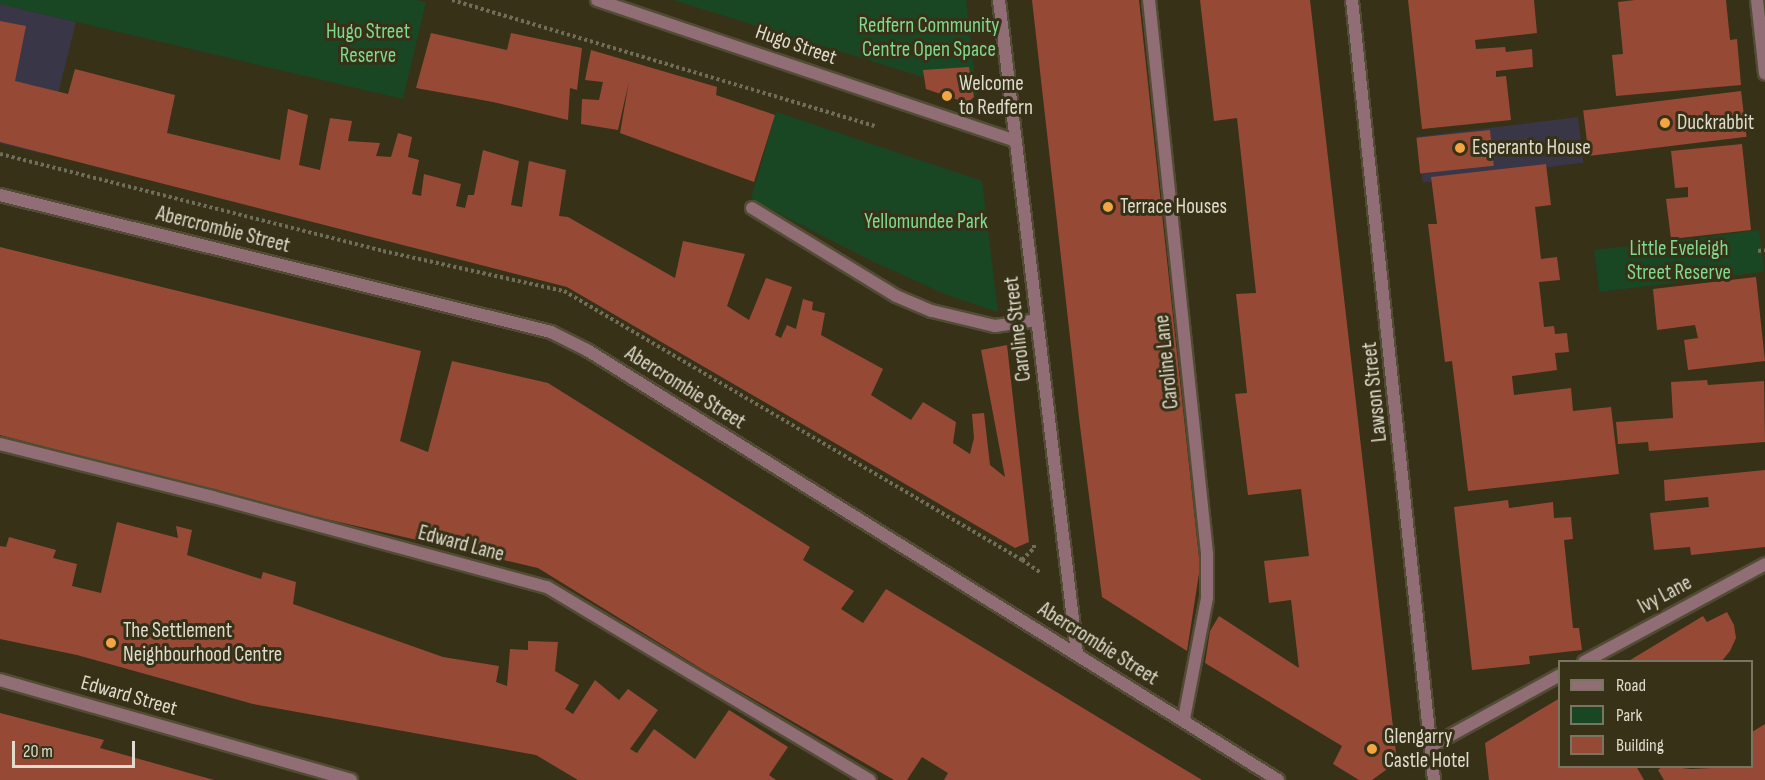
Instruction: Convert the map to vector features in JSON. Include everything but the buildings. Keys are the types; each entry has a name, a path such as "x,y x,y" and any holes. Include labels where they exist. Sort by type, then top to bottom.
{"street":[{"name":"Hugo Street","path":"597,0 1015,141"},
{"name":"Caroline Street","path":"999,0 1077,653"},
{"name":"Caroline Lane","path":"1149,0 1207,554 1207,598 1184,719"},
{"name":"Lawson Street","path":"1353,0 1434,780"},
{"path":"1758,0 1765,74"},
{"name":"Abercrombie Street","path":"0,195 551,332 587,350 1184,719 1278,780"},
{"path":"752,208 896,296 932,311 995,326 1037,320"},
{"name":"Edward Lane","path":"0,444 213,496 547,588 870,780"},
{"name":"Ivy Lane","path":"1588,660 1765,564"},
{"path":"1431,746 1558,676"},
{"name":"Edward Street","path":"0,680 351,780"}],"path":[{"path":"452,0 877,126"},
{"path":"0,154 383,251 564,291 1022,560 1034,548 1033,536"},
{"path":"1758,252 1765,250"}],"shaded area":[{"path":"0,4 76,22 43,154 0,143"},
{"path":"1578,117 1584,163 1423,182 1417,137"}],"green space":[{"name":"Hugo Street Reserve","path":"0,0 416,0 426,2 403,99 0,4"},
{"name":"Redfern Community Centre Open Space","path":"673,0 966,0 977,96 933,80"},
{"name":"Yellomundee Park","path":"776,112 982,181 998,312 947,295 872,261 751,199"},
{"name":"Little Eveleigh Street Reserve","path":"1759,230 1764,272 1599,292 1594,250"}],"place":[{"name":"Welcome to Redfern","path":"947,96"},
{"name":"Duckrabbit","path":"1665,123"},
{"name":"Esperanto House","path":"1460,148"},
{"name":"Terrace Houses","path":"1108,207"},
{"name":"The Settlement Neighbourhood Centre","path":"111,643"},
{"name":"Glengarry Castle Hotel","path":"1372,749"}]}
